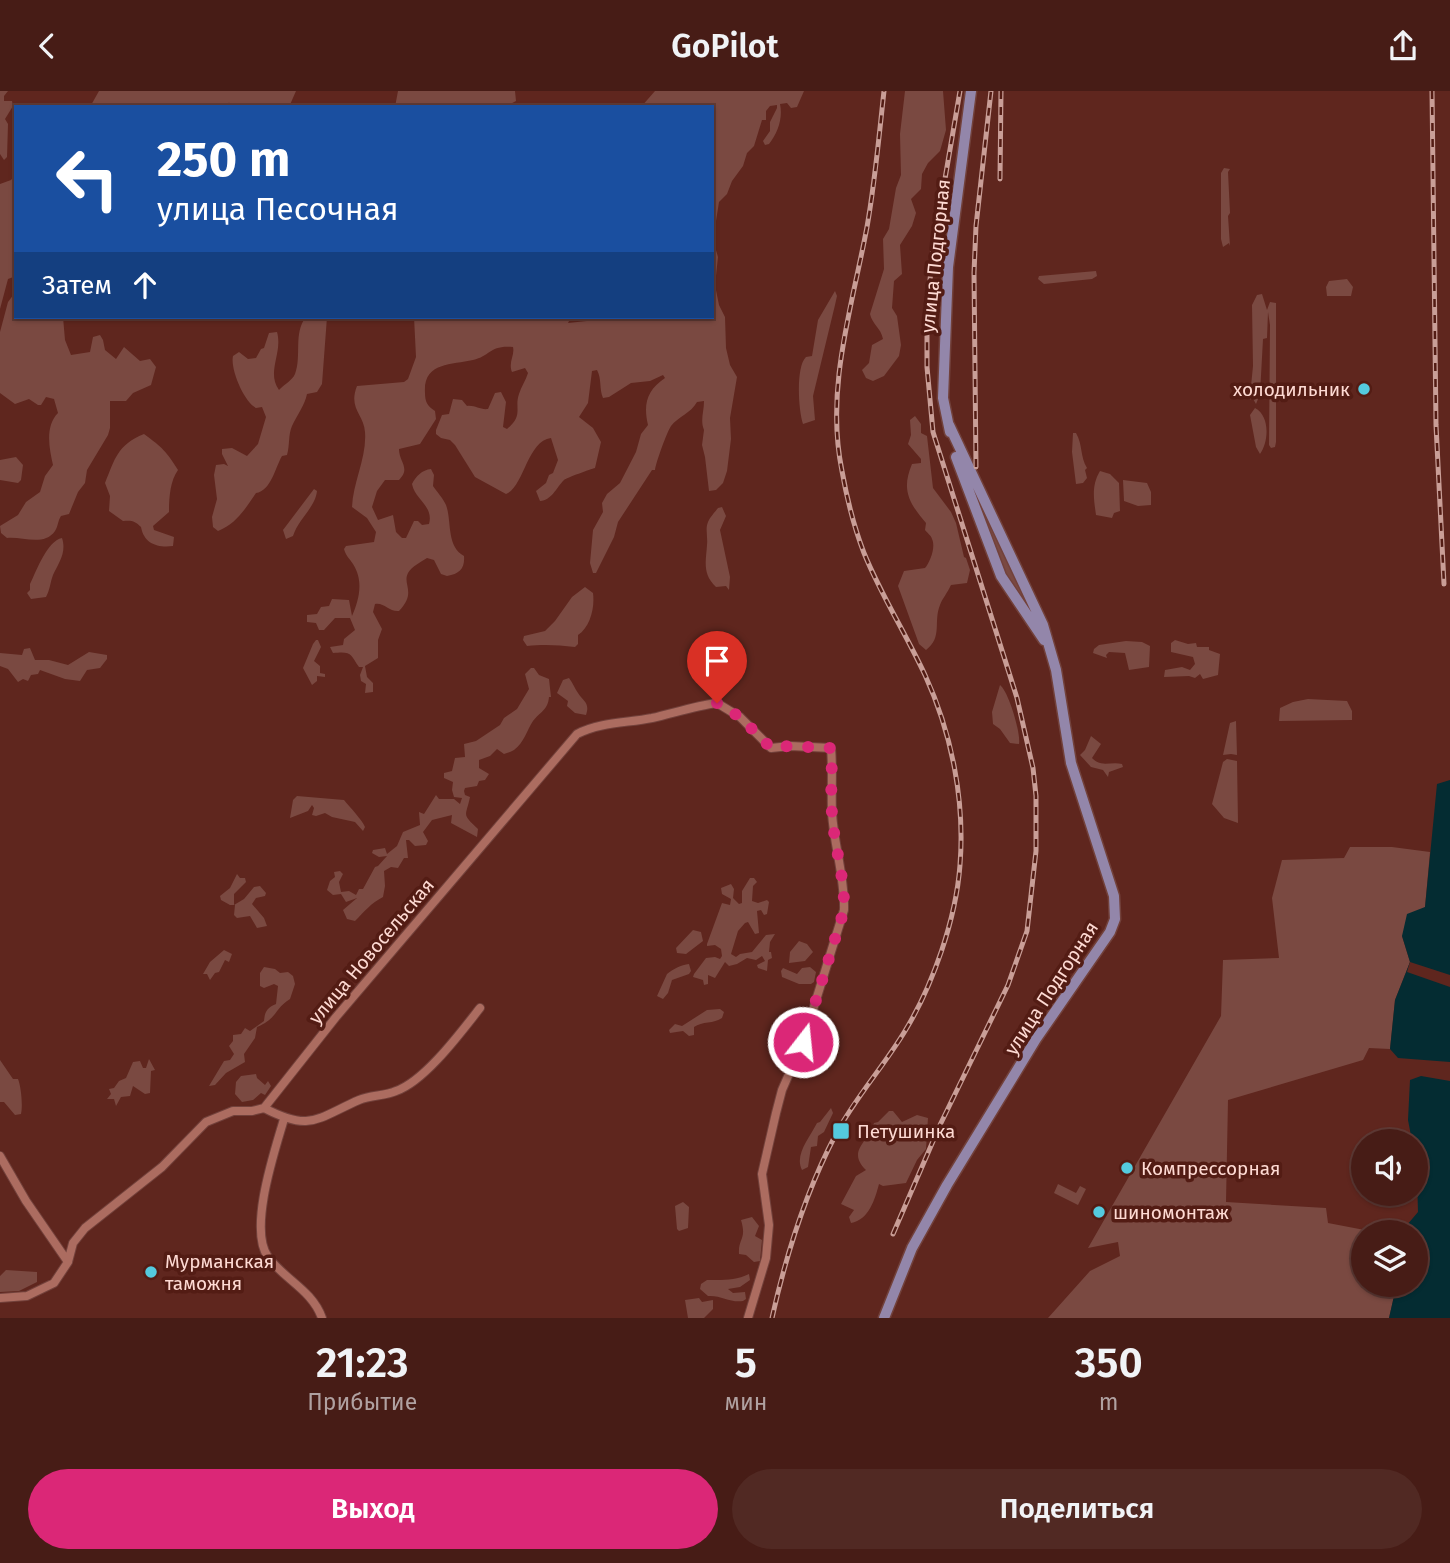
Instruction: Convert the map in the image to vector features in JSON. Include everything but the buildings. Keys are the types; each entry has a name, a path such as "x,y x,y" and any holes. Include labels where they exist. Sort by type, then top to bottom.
{"main road":[{"name":"улица Подгорная","path":"971,91 948,267 943,398 957,460 1001,576 1051,652"},
{"name":"улица Подгорная","path":"884,1318 922,1229 1036,1039 1110,932 1115,919 1114,896 1071,763 1060,688 1039,615 948,425"}],"street":[{"name":"улица Новосельская","path":"264,1108 345,1006 577,734 594,726 654,717 717,703 740,717 771,748 831,748 832,812 838,862 845,888 844,910 803,1042 782,1090 776,1113 762,1174 769,1225 766,1258 748,1318"},
{"path":"0,1298 27,1296 54,1283 68,1262 73,1243 85,1228 162,1167 206,1122 233,1111 264,1108 284,1119 308,1123 362,1099 398,1091 430,1068 480,1008"},
{"path":"284,1119 265,1184 261,1236 267,1256 304,1290 319,1309 322,1318"},
{"path":"0,1156 26,1201 68,1262"}],"shaded area":[{"path":"0,91 8,91 4,101 12,101 13,106 5,119 8,124 7,157 4,160 0,154"},
{"path":"99,91 296,91 290,105 230,105 229,102 228,105 91,105"},
{"path":"398,91 515,91 516,101 509,105 395,105"},
{"path":"655,91 804,91 797,107 791,108 787,103 780,104 781,115 777,130 769,144 765,145 763,141 770,131 770,122 777,105 770,106 766,111 766,120 762,120 754,146 747,153 743,166 732,181 727,194 719,202 714,234 714,105 643,105"},
{"path":"905,91 943,91 946,130 940,151 922,174 921,189 911,199 916,213 912,226 900,245 902,274 894,281 892,308 897,316 901,345 899,356 884,376 873,381 866,378 862,370 869,363 872,345 883,339 870,314 884,269 883,239 889,229 901,175 900,134"},
{"path":"1224,168 1230,169 1230,246 1229,243 1223,247 1221,173"},
{"path":"14,176 14,277 8,279 0,309 0,184"},
{"path":"714,243 718,257 715,285 719,305 725,317 726,348 730,365 737,377 730,418 731,439 727,471 723,483 716,490 709,491 702,445 704,401 697,402 671,426 655,470 652,470 618,522 614,537 596,573 593,573 590,563 593,530 603,512 602,503 607,494 620,483 636,452 641,434 648,425 648,398 654,387 665,378 663,375 650,381 631,383 603,398 599,373 597,370 592,371 588,403 579,417 593,428 601,442 595,468 566,479 551,496 540,501 536,491 546,483 558,460 551,438 536,447 517,483 506,494 475,477 455,445 436,434 442,415 449,414 453,399 462,400 467,406 488,409 495,393 501,392 506,402 503,427 507,429 512,424 517,415 519,394 528,373 525,368 512,372 513,347 495,349 479,358 448,364 434,370 426,383 425,396 428,405 435,411 436,419 420,444 399,449 404,472 399,480 385,480 377,491 372,507 378,520 393,515 396,532 402,538 406,538 414,521 422,525 429,524 429,512 412,484 420,474 431,469 434,475 433,486 446,505 452,540 458,552 464,556 464,564 461,570 447,576 441,574 434,560 427,558 408,573 407,599 399,611 375,604 373,612 382,629 378,640 378,658 365,666 367,677 373,683 373,692 365,693 366,684 361,681 360,675 363,667 359,667 350,654 333,653 330,647 343,645 344,639 355,630 350,618 335,618 324,630 319,630 316,623 307,622 307,615 317,614 321,607 329,606 332,599 349,600 352,616 358,597 358,577 344,549 346,546 374,542 376,532 367,518 352,507 365,441 364,426 354,400 357,386 404,382 408,379 416,357 414,319 570,319 568,323 596,320 714,319"},
{"path":"1096,271 1097,276 1092,279 1044,284 1038,279 1039,276"},
{"path":"1347,279 1353,287 1351,296 1327,296 1326,287 1329,281"},
{"path":"835,291 837,296 813,396 815,420 803,424 799,399 801,369 806,357 812,356 818,320"},
{"path":"14,294 14,319 63,319 65,340 71,355 90,352 93,337 100,335 105,350 116,359 124,347 140,361 150,359 156,367 151,385 133,393 126,401 110,401 108,435 87,470 85,483 69,514 61,516 50,536 39,540 7,538 1,533 0,526 18,515 26,502 40,492 45,476 53,465 49,445 50,431 58,413 54,399 46,397 41,405 29,399 15,404 0,393 0,332 8,302"},
{"path":"1262,294 1267,310 1270,302 1276,303 1276,442 1275,447 1271,448 1268,312 1267,338 1263,339 1260,394 1256,404 1252,397 1250,400 1253,366 1252,305 1257,295"},
{"path":"305,319 327,319 322,384 317,392 307,394 291,429 287,455 282,456 269,484 256,493 235,520 218,531 213,527 212,517 217,499 214,475 216,465 228,466 222,449 232,448 247,456 258,444 266,417 262,407 251,405 243,392 236,377 233,356 239,352 248,359 256,358 264,348 269,333 277,332 274,376 279,390 295,374"},
{"path":"1255,408 1266,423 1265,442 1260,454 1256,447 1250,415"},
{"path":"915,416 921,424 921,433 927,436 933,488 956,523 970,570 967,583 951,585 942,600 936,635 926,650 919,644 898,586 904,571 925,568 933,546 925,530 926,523 911,502 907,489 912,464 921,463 921,459 908,444 911,435 910,420"},
{"path":"1073,433 1078,437 1087,468 1087,478 1083,483 1076,484 1072,452"},
{"path":"144,434 164,450 178,470 172,484 169,512 153,526 154,530 174,537 173,546 153,544 148,541 137,523 123,521 109,511 110,496 105,483 115,460 122,448"},
{"path":"16,457 23,465 21,480 18,483 0,480 0,460"},
{"path":"1100,471 1110,474 1119,483 1120,511 1114,513 1112,518 1096,515 1094,488"},
{"path":"1123,480 1147,483 1151,492 1151,505 1138,506 1124,501"},
{"path":"314,489 317,491 313,503 293,536 286,539 283,530"},
{"path":"722,507 726,516 720,530 730,577 729,590 726,586 716,587 706,567 707,525 718,508"},
{"path":"983,511 1041,629 1002,568"},
{"path":"62,538 63,553 46,597 31,599 27,593 39,564 52,544"},
{"path":"585,587 593,593 593,605 589,622 578,635 578,644 575,647 527,646 523,640 524,636 545,631 572,597"},
{"path":"316,640 321,647 314,661 320,666 320,673 325,674 325,677 317,676 317,681 312,685 303,668"},
{"path":"1175,640 1188,644 1196,643 1197,647 1209,647 1209,650 1220,654 1218,675 1203,679 1200,674 1195,678 1164,677 1165,670 1182,667 1190,670 1195,664 1193,657 1171,652 1171,643"},
{"path":"1126,641 1142,642 1150,646 1149,667 1129,670 1125,653 1109,652 1107,658 1093,653 1099,645"},
{"path":"30,648 35,660 68,665 89,652 107,655 107,659 100,668 87,670 80,681 40,670 38,674 31,675 28,681 23,679 18,682 8,669 0,666 0,653 22,655 24,649"},
{"path":"531,668 549,679 551,697 513,751 504,754 497,749 490,756 479,760 479,768 489,774 485,780 479,781 477,786 465,788 464,791 465,795 470,797 466,815 478,829 477,837 451,823 452,815 432,820 423,832 428,841 426,845 415,846 406,840 408,858 404,858 398,868 391,867 384,871 383,897 355,921 347,919 343,910 357,898 346,902 341,894 333,895 327,890 330,881 335,877 334,872 340,871 343,874 339,882 341,892 349,891 356,895 359,889 363,889 375,867 387,856 379,857 372,853 373,850 385,848 387,854 397,846 403,832 420,825 419,812 424,814 436,795 439,799 454,799 460,804 462,798 454,797 453,782 444,778 444,773 452,771 455,758 465,757 464,744 476,741 500,725 504,718 517,709 529,689 525,674"},
{"path":"569,678 587,705 586,715 575,713 567,706 568,701 557,693 563,680"},
{"path":"1000,685 1014,713 1019,744 1010,743 993,724 992,712"},
{"path":"1308,699 1347,701 1352,711 1352,720 1279,721 1280,708"},
{"path":"1236,721 1237,755 1223,755 1230,723"},
{"path":"1091,736 1101,744 1092,758 1095,761 1103,764 1118,763 1123,767 1109,772 1108,777 1103,770 1091,767 1080,755"},
{"path":"1227,759 1237,761 1238,823 1224,818 1212,804 1223,762"},
{"path":"297,796 344,800 365,827 363,831 355,822 325,813 312,815 312,805 308,811 290,818 293,800"},
{"path":"1350,847 1392,847 1430,852 1425,907 1402,936 1410,962 1395,1000 1390,1049 1369,1048 1363,1060 1228,1100 1226,1202 1326,1208 1328,1223 1351,1227 1351,1297 1394,1297 1389,1318 1048,1318 1090,1271 1120,1256 1118,1242 1088,1248 1221,1016 1223,960 1279,958 1272,898 1282,860 1344,858"},
{"path":"237,874 240,878 245,878 246,882 234,894 234,905 221,900 220,896 230,888"},
{"path":"750,878 757,882 753,886 752,901 758,903 767,900 767,914 764,915 761,910 757,911 759,933 755,934 748,922 745,923 738,931 731,954 736,957 752,952 766,935 775,934 770,942 769,952 772,958 768,960 767,971 757,965 765,961 762,956 756,960 747,958 729,966 725,962 715,978 708,975 708,984 704,985 703,980 693,977 694,974 706,958 720,959 722,956 721,949 715,945 707,946 722,903 730,905 731,899 722,894 721,888 731,884 734,889 733,898 739,904 742,903 742,891"},
{"path":"260,886 266,893 265,896 256,898 252,904 267,926 257,928 250,916 237,918 234,915 234,905 244,899 254,887"},
{"path":"693,930 701,932 703,941 686,954 677,953 676,948"},
{"path":"799,941 807,944 813,952 805,961 789,963 790,952"},
{"path":"224,950 232,954 229,962 225,960 219,972 210,980 207,974 203,974 210,962"},
{"path":"689,964 689,974 672,980 663,999 657,996 667,974 677,967"},
{"path":"264,967 280,973 288,972 293,976 295,984 290,999 269,1020 257,1027 255,1038 244,1054 245,1062 226,1073 215,1085 209,1086 224,1061 230,1060 234,1054 229,1046 233,1035 241,1034 245,1028 250,1031 264,1021 267,1010 276,1004 278,986 260,986 260,973"},
{"path":"810,967 816,972 811,984 799,984 782,977 783,968 797,974 802,968"},
{"path":"720,1009 724,1012 722,1018 694,1027 694,1035 689,1036 683,1031 670,1033 669,1030 675,1024 682,1026 707,1010"},
{"path":"149,1059 155,1070 151,1071 150,1093 145,1094 133,1086 130,1096 121,1097 116,1106 114,1099 107,1099 111,1094 109,1089 126,1078 133,1062 140,1061 143,1068 146,1068"},
{"path":"0,1060 13,1079 18,1079 21,1114 15,1115 4,1102 0,1102"},
{"path":"256,1074 265,1085 268,1081 271,1086 265,1095 261,1093 253,1100 242,1102 235,1094 236,1082 241,1076"},
{"path":"831,1108 833,1113 824,1132 818,1136 817,1146 811,1147 808,1167 802,1170 800,1158 804,1146 817,1123"},
{"path":"889,1111 893,1111 902,1122 917,1115 928,1118 926,1149 917,1160 906,1183 883,1186 879,1184 867,1213 851,1223 849,1217 854,1210 841,1204 856,1176 866,1170 858,1158 858,1152 874,1123"},
{"path":"1058,1184 1076,1193 1080,1186 1086,1189 1078,1205 1054,1193"},
{"path":"683,1202 689,1207 688,1228 679,1231 675,1206"},
{"path":"752,1217 759,1226 755,1236 762,1240 760,1261 754,1262 746,1255 739,1254 743,1235 741,1220"},
{"path":"6,1270 37,1272 37,1282 19,1291 0,1292 0,1276"},
{"path":"749,1274 750,1280 740,1287 728,1289 733,1293 745,1292 746,1299 743,1301 708,1296 700,1289 701,1284 707,1280 734,1279"},
{"path":"699,1298 702,1302 713,1300 713,1309 704,1318 688,1318 685,1300"}],"water":[{"path":"1450,780 1450,1062 1398,1058 1390,1049 1395,1000 1410,962 1402,936 1407,914 1425,907 1437,784"},
{"path":"1421,1076 1450,1081 1450,1318 1389,1318 1394,1297 1428,1297 1428,1220 1411,1220 1418,1212 1418,1206 1428,1206 1428,1129 1410,1129 1410,1080"}],"pier":[{"path":"1410,962 1450,975 1450,987 1407,972"}],"railway":[{"path":"772,1318 798,1224 825,1156 852,1108 905,1031 934,972 954,907 960,865 958,792 943,721 925,675 864,553 849,502 838,440 838,379 842,348 870,210 884,91"},
{"path":"893,1234 940,1125 1008,985 1027,931 1036,851 1033,768 1017,698 933,432 927,367 927,311 933,249 960,91"},
{"path":"976,467 974,273 976,226 991,91"},
{"path":"1000,179 1001,91"},
{"path":"1432,91 1436,425 1444,584"}],"place":[{"name":"холодильник","path":"1364,389"},
{"name":"Петушинка","path":"841,1131"},
{"name":"Компрессорная","path":"1127,1168"},
{"name":"шиномонтаж","path":"1099,1212"},
{"name":"Мурманская таможня","path":"151,1272"}],"route":[{"path":"717,703 740,717 771,748 831,748 832,812 838,862 845,888 844,910 803,1042"}]}
